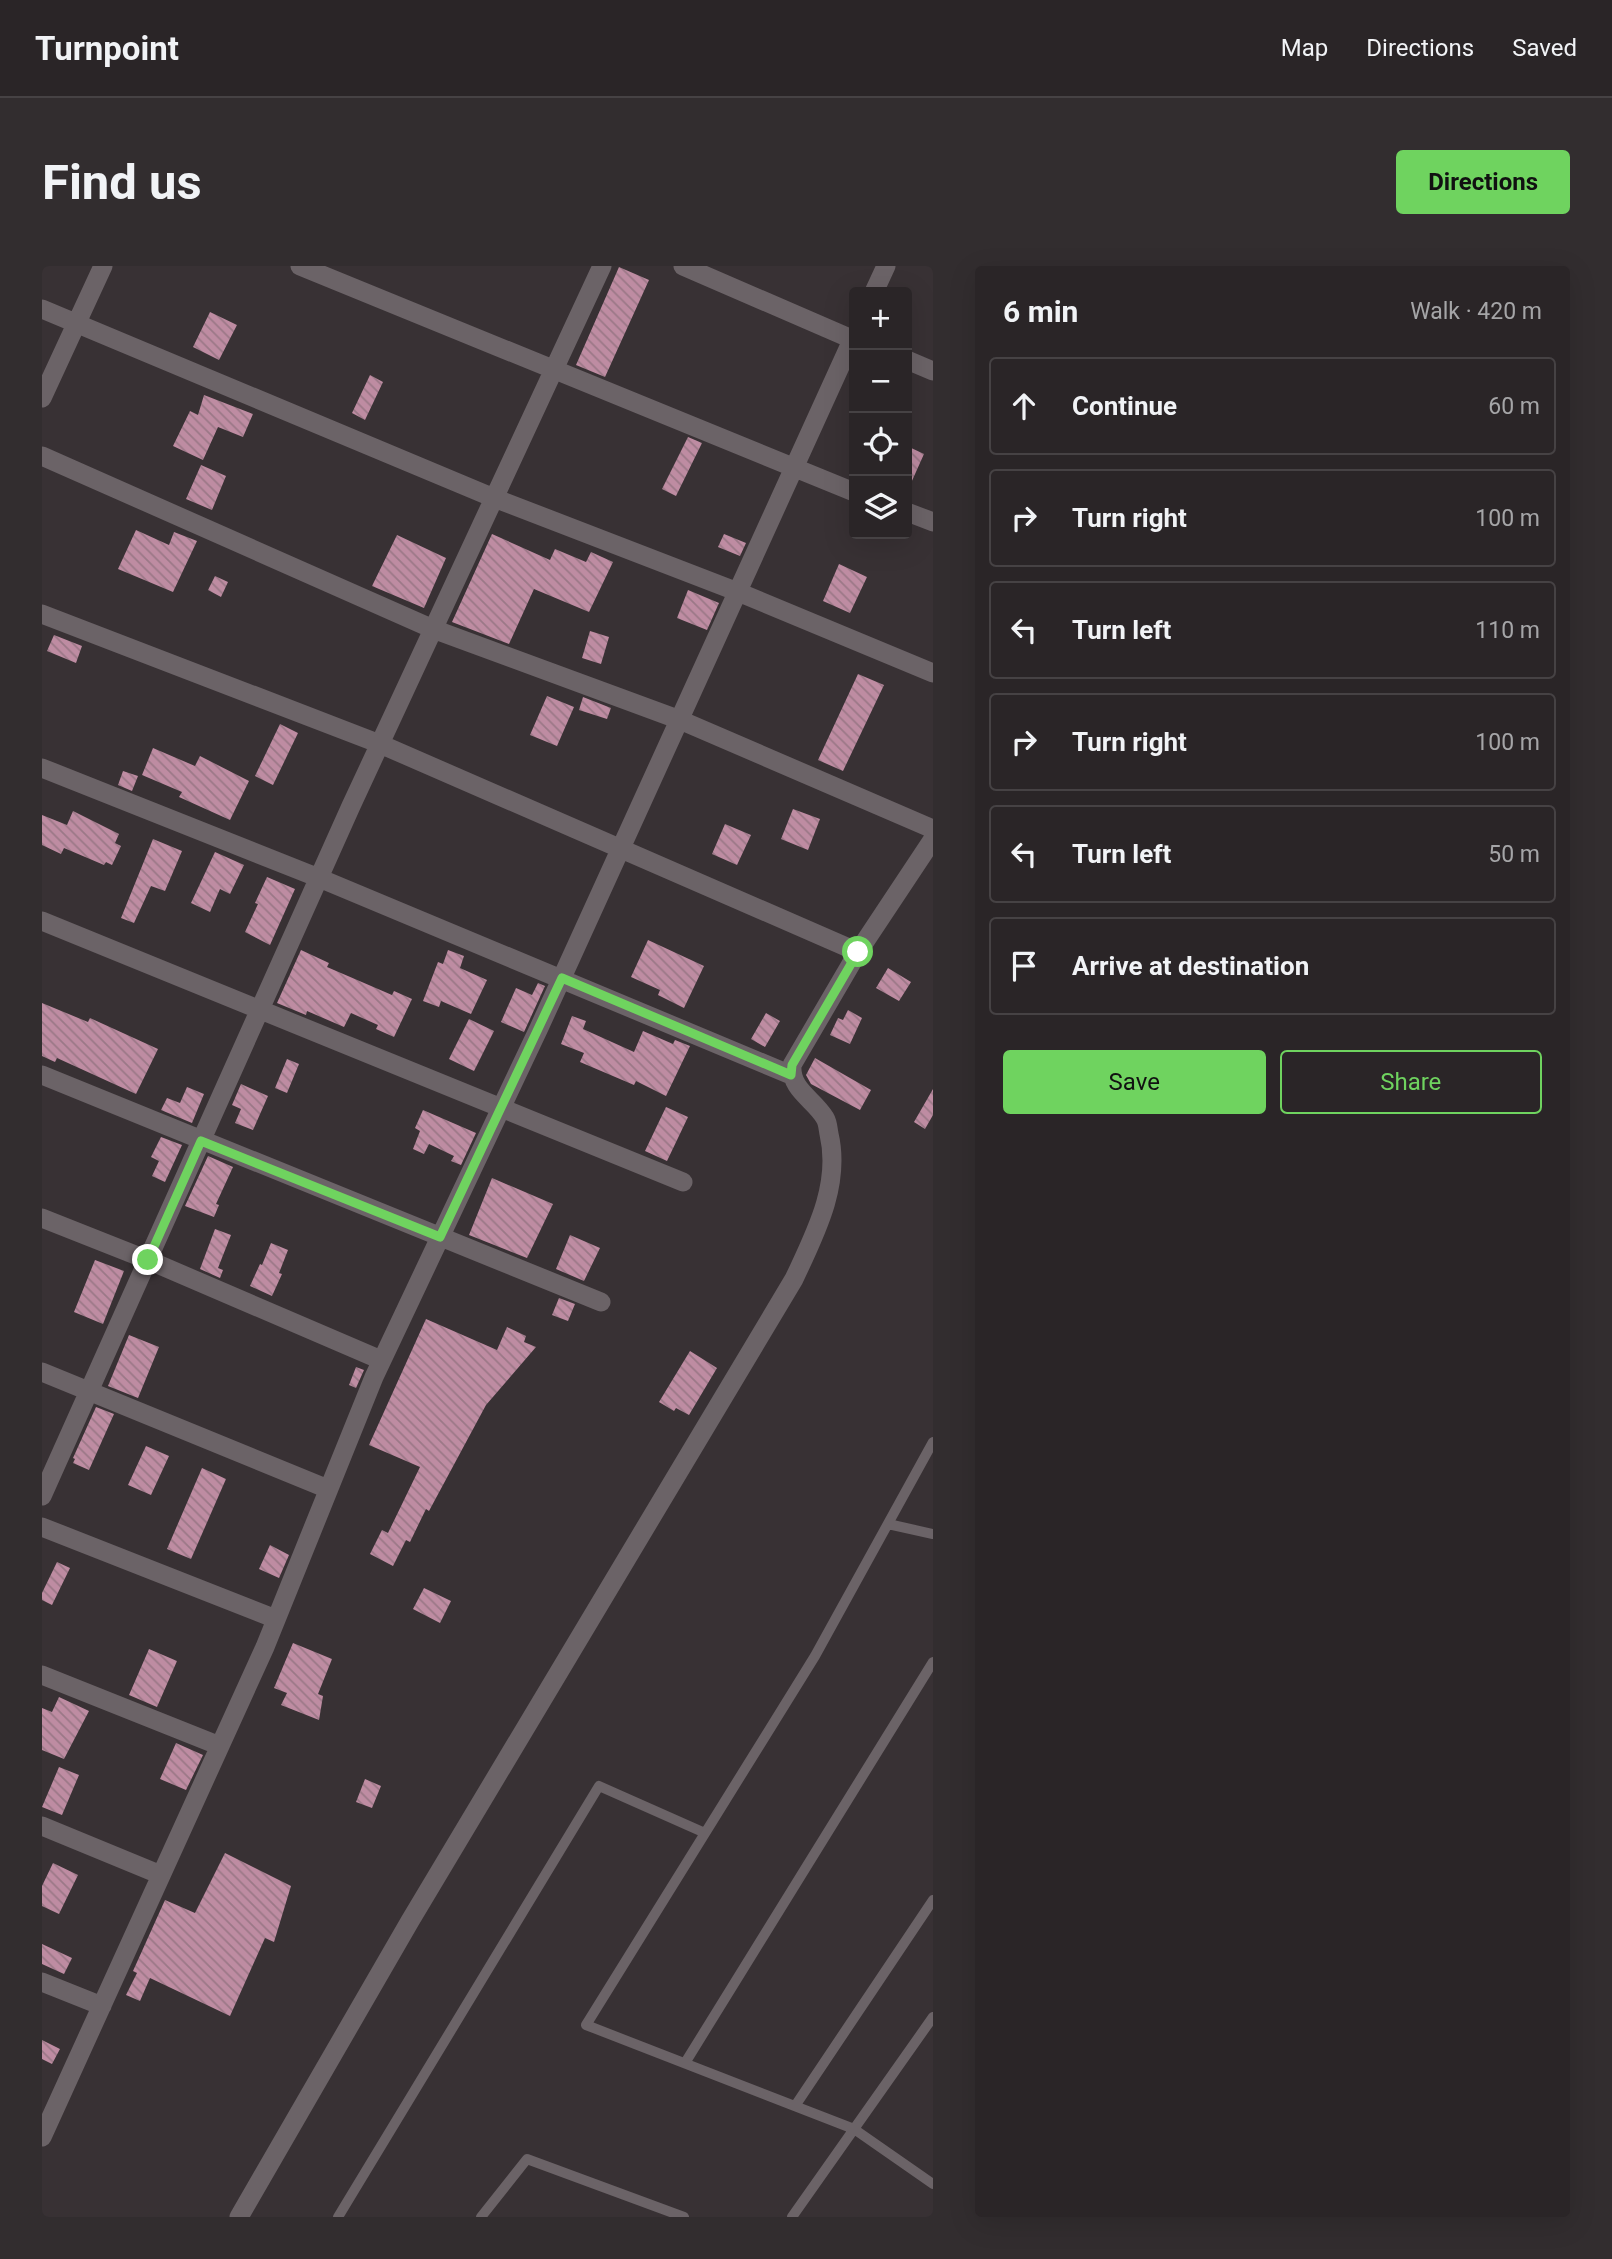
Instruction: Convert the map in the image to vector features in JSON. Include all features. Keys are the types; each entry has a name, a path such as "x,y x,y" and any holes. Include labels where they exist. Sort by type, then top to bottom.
{"street":[{"path":"42,398 103,266"},
{"path":"300,266 849,490"},
{"path":"42,1496 380,744 602,266"},
{"path":"684,266 849,336"},
{"path":"876,287 886,266"},
{"path":"42,309 494,498 738,592 933,673"},
{"path":"43,2132 276,1619 381,1360 562,978 849,349"},
{"path":"912,362 933,371"},
{"path":"42,456 433,629 680,720 933,830"},
{"path":"912,514 933,522"},
{"path":"42,614 380,744 858,952"},
{"path":"42,768 319,878 791,1075"},
{"path":"239,2217 410,1921 794,1279 817,1229 830,1189 833,1150 826,1119 797,1088 791,1075 792,1065 858,952 933,839"},
{"path":"42,920 682,1182"},
{"path":"42,1075 601,1302"},
{"path":"42,1218 148,1260 381,1360"},
{"path":"42,1373 328,1489"},
{"path":"42,1527 276,1619"},
{"path":"42,1675 220,1746"},
{"path":"42,1826 161,1875"},
{"path":"42,1982 102,2006"}],"lane":[{"path":"933,1442 815,1656 586,2025 854,2129 933,2184"},
{"path":"888,1524 933,1534"},
{"path":"685,2063 933,1662"},
{"path":"338,2217 599,1786 705,1833"},
{"path":"795,2106 933,1900"},
{"path":"792,2217 933,2017"},
{"path":"481,2217 527,2159 684,2217"}],"building":[{"path":"619,267 649,280 605,377 576,365"},
{"path":"210,312 237,325 219,360 193,347"},
{"path":"370,375 383,382 365,420 352,413"},
{"path":"204,395 253,414 243,437 218,427 203,460 173,446 190,411 198,415"},
{"path":"688,437 702,443 676,496 662,489"},
{"path":"912,448 924,454 912,481"},
{"path":"201,465 226,476 212,510 186,499"},
{"path":"136,530 169,545 174,532 197,541 173,592 118,569"},
{"path":"492,534 550,560 555,549 586,562 591,552 613,562 589,612 534,589 509,644 452,622"},
{"path":"724,534 746,543 740,556 718,547"},
{"path":"397,535 446,558 424,608 372,586"},
{"path":"839,564 867,577 850,613 823,601"},
{"path":"215,576 228,582 221,597 208,590"},
{"path":"688,590 719,603 707,630 677,618"},
{"path":"590,631 609,637 601,664 582,658"},
{"path":"54,635 82,646 76,663 47,651"},
{"path":"858,674 884,685 843,771 818,760"},
{"path":"547,696 574,707 557,746 530,735"},
{"path":"583,697 611,708 607,719 579,710"},
{"path":"280,724 298,733 273,785 255,776"},
{"path":"153,748 195,766 200,756 249,781 230,820 179,797 182,792 142,775"},
{"path":"123,771 138,776 132,791 118,785"},
{"path":"793,809 820,819 808,850 781,839"},
{"path":"73,811 119,834 115,843 121,846 112,865 106,862 104,865 64,848 61,854 42,845 42,815 67,825"},
{"path":"725,824 751,835 737,865 712,854"},
{"path":"153,839 182,851 165,891 151,886 134,923 121,918"},
{"path":"215,852 244,865 230,894 220,889 210,912 191,903"},
{"path":"267,877 295,889 270,945 245,932"},
{"path":"648,940 704,966 684,1008 658,995 660,990 631,977"},
{"path":"301,950 329,963 327,967 392,995 394,991 412,999 394,1037 376,1029 378,1025 351,1013 344,1027 307,1011 306,1015 277,1003"},
{"path":"448,950 464,956 460,968 487,980 471,1014 441,1001 439,1007 423,1001 438,962 443,964"},
{"path":"888,968 911,982 899,1001 876,988"},
{"path":"538,983 545,986 524,1032 501,1022 516,988 532,995"},
{"path":"42,1003 88,1022 90,1018 158,1049 136,1094 57,1058 55,1062 42,1056"},
{"path":"848,1010 862,1018 850,1044 830,1035 838,1018 843,1020"},
{"path":"766,1013 780,1021 765,1047 751,1039"},
{"path":"572,1016 586,1021 583,1029 634,1052 643,1031 673,1044 675,1040 690,1046 666,1096 636,1081 634,1085 580,1062 584,1053 561,1044"},
{"path":"469,1019 494,1031 474,1071 449,1059"},
{"path":"815,1058 871,1090 860,1110 811,1084 806,1075"},
{"path":"287,1059 299,1064 287,1093 275,1088"},
{"path":"241,1084 268,1096 253,1130 235,1123 241,1109 232,1105"},
{"path":"187,1087 204,1094 192,1123 161,1110 167,1098 180,1103"},
{"path":"933,1089 933,1115 925,1129 914,1122"},
{"path":"666,1107 688,1117 667,1161 645,1151"},
{"path":"423,1110 476,1133 461,1165 451,1161 454,1156 429,1144 424,1154 413,1149 420,1131 415,1128"},
{"path":"161,1137 182,1145 165,1182 152,1176 159,1161 151,1157"},
{"path":"208,1156 233,1167 216,1204 219,1205 214,1217 185,1206"},
{"path":"492,1178 553,1204 527,1258 469,1235"},
{"path":"215,1229 231,1235 218,1268 223,1270 220,1278 200,1269"},
{"path":"570,1235 600,1248 584,1281 556,1269"},
{"path":"271,1243 288,1250 279,1273 282,1274 272,1296 250,1286"},
{"path":"95,1260 124,1271 103,1324 74,1312"},
{"path":"559,1298 575,1304 568,1321 552,1315"},
{"path":"426,1319 497,1350 507,1327 526,1336 524,1342 536,1347 486,1405 429,1511 426,1509 410,1542 406,1540 393,1566 370,1554 382,1530 388,1533 420,1467 369,1445"},
{"path":"129,1335 159,1347 138,1398 108,1386"},
{"path":"690,1351 717,1368 689,1415 676,1408 674,1411 659,1402"},
{"path":"356,1367 364,1370 356,1388 349,1385"},
{"path":"96,1407 114,1414 89,1470 73,1463 73,1458"},
{"path":"146,1446 169,1456 151,1495 128,1485"},
{"path":"202,1468 226,1479 191,1559 167,1549"},
{"path":"270,1545 289,1555 279,1578 259,1569"},
{"path":"57,1562 70,1568 52,1605 42,1600 42,1593"},
{"path":"424,1588 451,1601 440,1623 413,1609"},
{"path":"293,1643 332,1659 318,1694 323,1696 319,1720 281,1705 287,1693 274,1688"},
{"path":"149,1649 177,1661 157,1707 129,1695"},
{"path":"59,1697 89,1711 64,1759 42,1750 42,1708 52,1712"},
{"path":"176,1743 203,1755 186,1790 160,1779"},
{"path":"59,1767 79,1775 62,1815 42,1807"},
{"path":"365,1779 381,1786 372,1808 356,1802"},
{"path":"225,1853 291,1886 274,1942 265,1938 230,2016 150,1978 140,2001 126,1995 137,1973 133,1971 165,1900 195,1913"},
{"path":"53,1863 78,1875 59,1914 42,1906 42,1886"},
{"path":"42,1944 72,1958 64,1974 42,1964"},
{"path":"42,2040 60,2049 52,2064 42,2059"}],"route":[{"path":"148,1260 201,1141 440,1237 562,978 791,1075 792,1065 858,952"}]}
